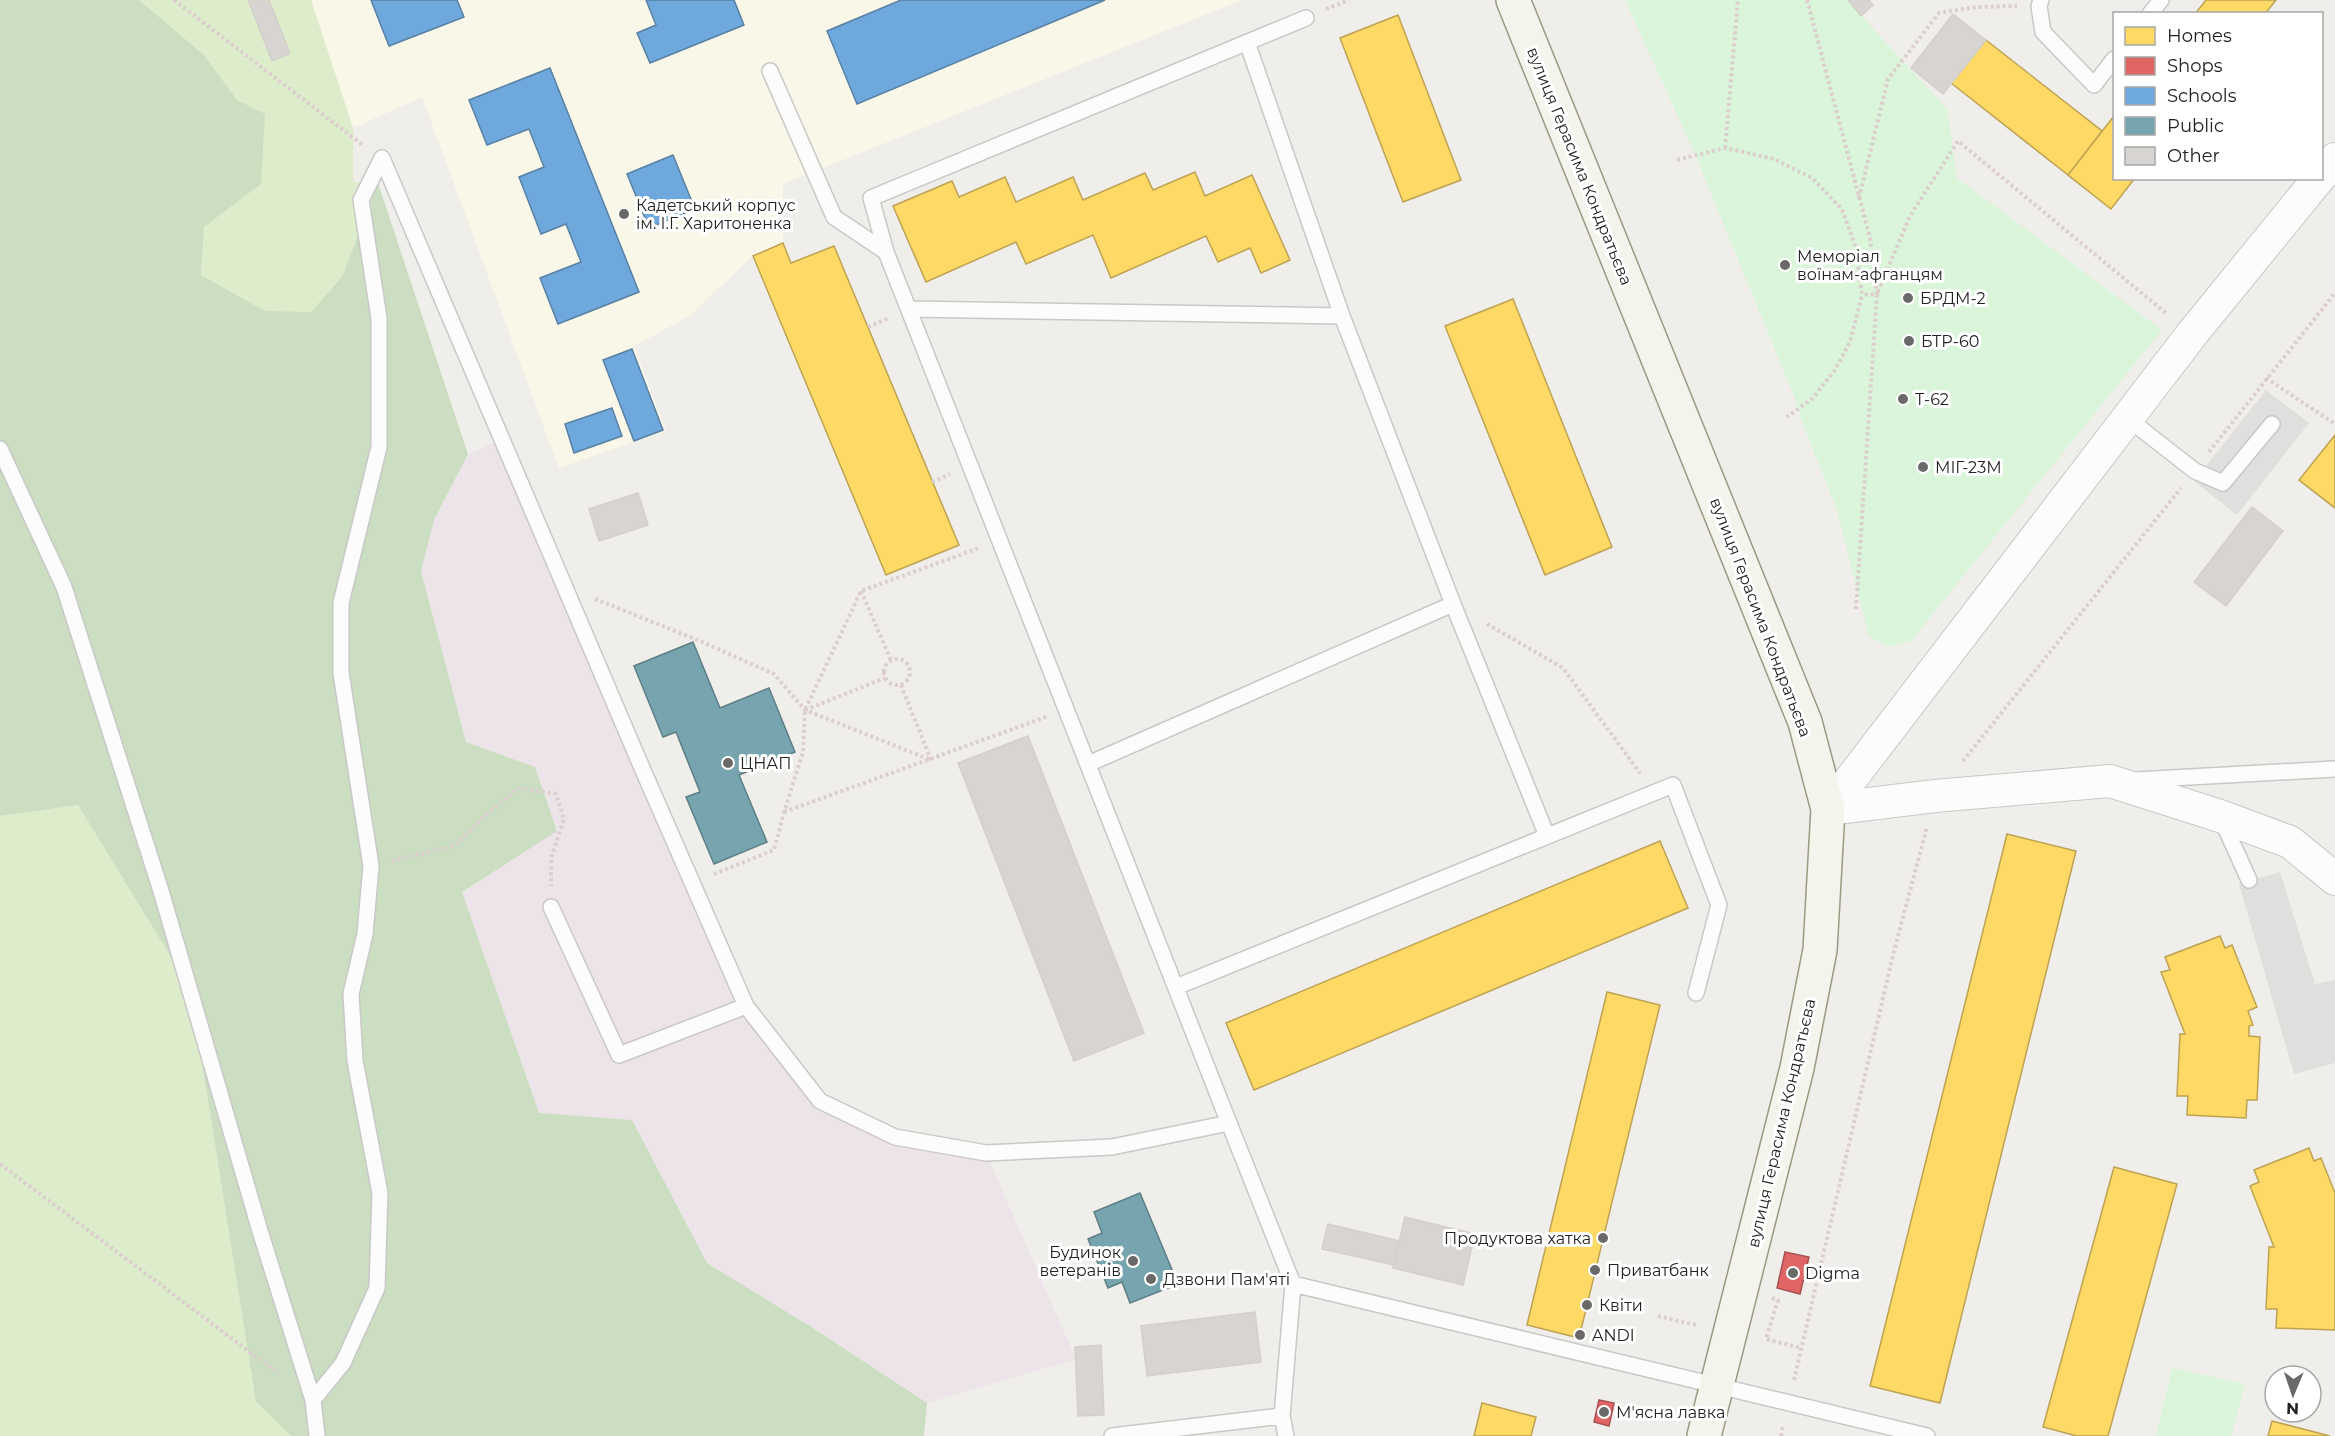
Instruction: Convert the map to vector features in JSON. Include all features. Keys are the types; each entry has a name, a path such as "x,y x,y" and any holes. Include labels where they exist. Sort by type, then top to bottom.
{"main road":[{"name":"вулиця Герасима Кондратьєва","path":"1513,0 1805,722 1828,809 1820,950 1797,1068 1704,1436"}],"street":[{"path":"2323,173 2335,159"},
{"path":"1828,809 2127,417 2318,180"},
{"path":"1828,809 1935,796 2109,781 2220,816 2290,842 2335,879"}],"lane":[{"path":"2152,12 2161,0"},
{"path":"2040,3 2043,32 2094,85 2113,61"},
{"path":"1286,1436 1282,1416 1293,1284 886,252 871,198 1306,18"},
{"path":"1247,42 1342,316 1453,604 1546,836"},
{"path":"770,71 834,217 886,252"},
{"path":"313,1400 343,1363 377,1288 380,1193 355,1061 351,994 365,934 371,866 341,673 341,603 379,447 379,318 361,200 382,158 691,883 746,1006 820,1101 895,1137 986,1153 1112,1148 1229,1122"},
{"path":"909,309 1342,316"},
{"path":"2127,417 2194,471 2223,483 2272,424"},
{"path":"0,449 64,587 161,891 260,1231 313,1400 316,1436"},
{"path":"1088,764 1453,604"},
{"path":"2109,781 2335,769"},
{"path":"1176,987 1673,785 1719,905 1696,993"},
{"path":"2220,816 2249,880"},
{"path":"551,907 620,1054 746,1006"},
{"path":"1293,1284 1927,1436"},
{"path":"1112,1436 1282,1416"}],"path":[{"path":"174,0 331,120 345,134"},
{"path":"1725,148 1738,0"},
{"path":"1807,0 1870,238 1877,294 1856,609"},
{"path":"1859,198 1888,79 1939,13 2040,3"},
{"path":"1877,294 1910,216 1958,141 2192,334"},
{"path":"1677,160 1725,148 1774,159 1812,178 1842,209 1856,248 1862,295 1850,342 1835,370 1812,399 1787,417"},
{"path":"1781,1436 1894,951 1935,796 2335,293"},
{"path":"1862,295 1877,294"},
{"path":"2266,378 2335,424"},
{"path":"691,883 774,850 783,812 803,752 805,710 861,591 1000,541"},
{"path":"564,586 700,641 774,674 805,710 931,760"},
{"path":"861,591 891,660"},
{"path":"1453,604 1563,668 1655,792"},
{"path":"891,660 901,660 909,668 909,678 901,685 892,685 885,678 884,668 891,660"},
{"path":"805,710 885,678"},
{"path":"901,685 931,760"},
{"path":"783,812 1066,710"},
{"path":"371,866 454,846 488,813 519,788 556,794 564,819 551,858 551,907"},
{"path":"0,1164 313,1400"},
{"path":"1740,1290 1778,1300 1766,1340 1802,1348"},
{"path":"1659,1316 1696,1325"}],"shaded area":[{"name":"Кадетський корпус ім. І.Г. Харитоненка","path":"311,0 1242,0 783,184 783,243 753,256 689,316 634,346 666,431 559,468 422,97 353,128"},
{"path":"2266,390 2309,423 2237,515 2194,481"},
{"path":"501,440 746,1006 820,1101 895,1137 986,1153 1076,1359 927,1403 813,1328 707,1263 632,1120 539,1113 462,892 557,830 535,767 466,742 421,571 434,520 468,454"},
{"path":"2280,872 2315,984 2335,980 2335,1063 2294,1074 2239,884"}],"green space":[{"path":"0,0 139,0 204,55 237,100 265,114 261,184 204,227 201,275 265,311 311,312 342,277 378,183 468,454 434,520 421,571 466,742 535,767 557,831 462,892 539,1113 632,1120 707,1263 813,1328 927,1403 924,1436 291,1436 256,1402 190,988 78,805 0,816"},
{"path":"139,0 311,0 353,128 353,182 378,183 342,277 311,313 265,311 201,275 204,227 261,184 237,100 204,55"},
{"path":"1625,0 1847,0 1947,109 1957,178 2162,330 1911,641 1888,647 1869,636 1837,510 1801,420 1796,401 1692,147"},
{"path":"78,805 190,988 256,1402 291,1436 0,1436 0,816"},
{"path":"2172,1368 2245,1384 2231,1436 2156,1436"}],"building: Homes":[{"path":"2206,0 2276,0 2267,12 2197,12"},
{"path":"1398,15 1461,180 1403,202 1340,38"},
{"path":"1986,40 2102,131 2068,175 1951,83"},
{"path":"2113,117 2113,180 2133,180 2111,209 2068,175"},
{"path":"1195,172 1205,196 1252,175 1290,260 1261,273 1250,248 1218,262 1206,236 1111,278 1093,235 1026,264 1016,242 926,282 893,206 952,181 959,197 1005,177 1016,202 1073,177 1083,200 1145,173 1153,190"},
{"path":"783,243 791,263 834,246 959,545 886,575 753,256"},
{"path":"1513,299 1612,547 1545,575 1445,326"},
{"path":"2335,435 2335,508 2299,480"},
{"path":"2007,834 2076,851 1940,1403 1870,1386"},
{"path":"1660,841 1688,908 1254,1090 1226,1023"},
{"path":"2220,936 2225,948 2232,945 2257,1007 2248,1011 2253,1025 2249,1026 2249,1036 2260,1037 2257,1100 2247,1100 2246,1118 2187,1115 2188,1096 2177,1096 2180,1034 2185,1034 2161,972 2170,970 2165,957"},
{"path":"1607,992 1660,1005 1579,1338 1527,1325"},
{"path":"2309,1148 2314,1161 2321,1158 2335,1193 2335,1330 2276,1328 2277,1309 2266,1309 2269,1247 2274,1247 2250,1186 2259,1182 2254,1170"},
{"path":"2114,1167 2177,1184 2108,1436 2077,1436 2043,1427"},
{"path":"1482,1403 1536,1417 1531,1436 1474,1436"},
{"path":"2271,1424 2284,1424 2330,1436 2268,1436"}],"building: Shops":[{"name":"Digma","path":"1785,1252 1809,1257 1800,1294 1777,1288"},
{"name":"М'ясна лавка","path":"1599,1400 1614,1403 1609,1426 1594,1422"}],"building: Schools":[{"path":"371,0 457,0 464,17 389,46"},
{"path":"646,0 734,0 744,25 650,63 637,33 656,25"},
{"path":"901,0 1105,0 857,104 827,31"},
{"path":"550,68 639,292 558,324 540,278 581,262 566,224 541,234 519,177 544,167 529,129 487,145 469,100"},
{"path":"673,155 695,209 649,228 627,174"},
{"path":"632,349 663,430 634,441 603,360"},
{"path":"612,408 622,436 574,453 565,424"}],"building: Public":[{"name":"ЦНАП","path":"693,642 720,708 769,688 795,752 739,775 767,842 714,864 686,797 700,792 676,732 663,737 634,666"},
{"name":"Будинок ветеранів","path":"1140,1193 1178,1284 1130,1303 1122,1282 1108,1288 1088,1239 1102,1233 1094,1212"}],"building: Other":[{"path":"248,0 269,0 290,53 272,61"},
{"path":"1848,0 1869,0 1873,5 1861,16"},
{"path":"1953,14 1986,40 1943,94 1911,68"},
{"path":"638,493 648,525 599,541 589,509"},
{"path":"2252,507 2283,531 2226,606 2194,582"},
{"path":"1028,736 1144,1033 1074,1061 958,763"},
{"path":"1405,1217 1475,1234 1463,1285 1393,1268"},
{"path":"1328,1224 1400,1241 1394,1265 1322,1249"},
{"path":"1255,1312 1261,1362 1147,1376 1141,1326"},
{"path":"1101,1345 1104,1415 1078,1416 1075,1347"}],"place":[{"name":"Кадетський корпус ім. І.Г. Харитоненка","path":"624,214"},
{"name":"Меморіал воїнам-афганцям","path":"1785,265"},
{"name":"БРДМ-2","path":"1908,298"},
{"name":"БТР-60","path":"1909,341"},
{"name":"Т-62","path":"1903,399"},
{"name":"МІГ-23М","path":"1923,467"},
{"name":"ЦНАП","path":"728,763"},
{"name":"Продуктова хатка","path":"1603,1238"},
{"name":"Будинок ветеранів","path":"1133,1261"},
{"name":"Приватбанк","path":"1595,1270"},
{"name":"Digma","path":"1793,1273"},
{"name":"Дзвони Пам'яті","path":"1151,1279"},
{"name":"Квіти","path":"1587,1305"},
{"name":"ANDI","path":"1580,1335"},
{"name":"М'ясна лавка","path":"1604,1412"}]}
